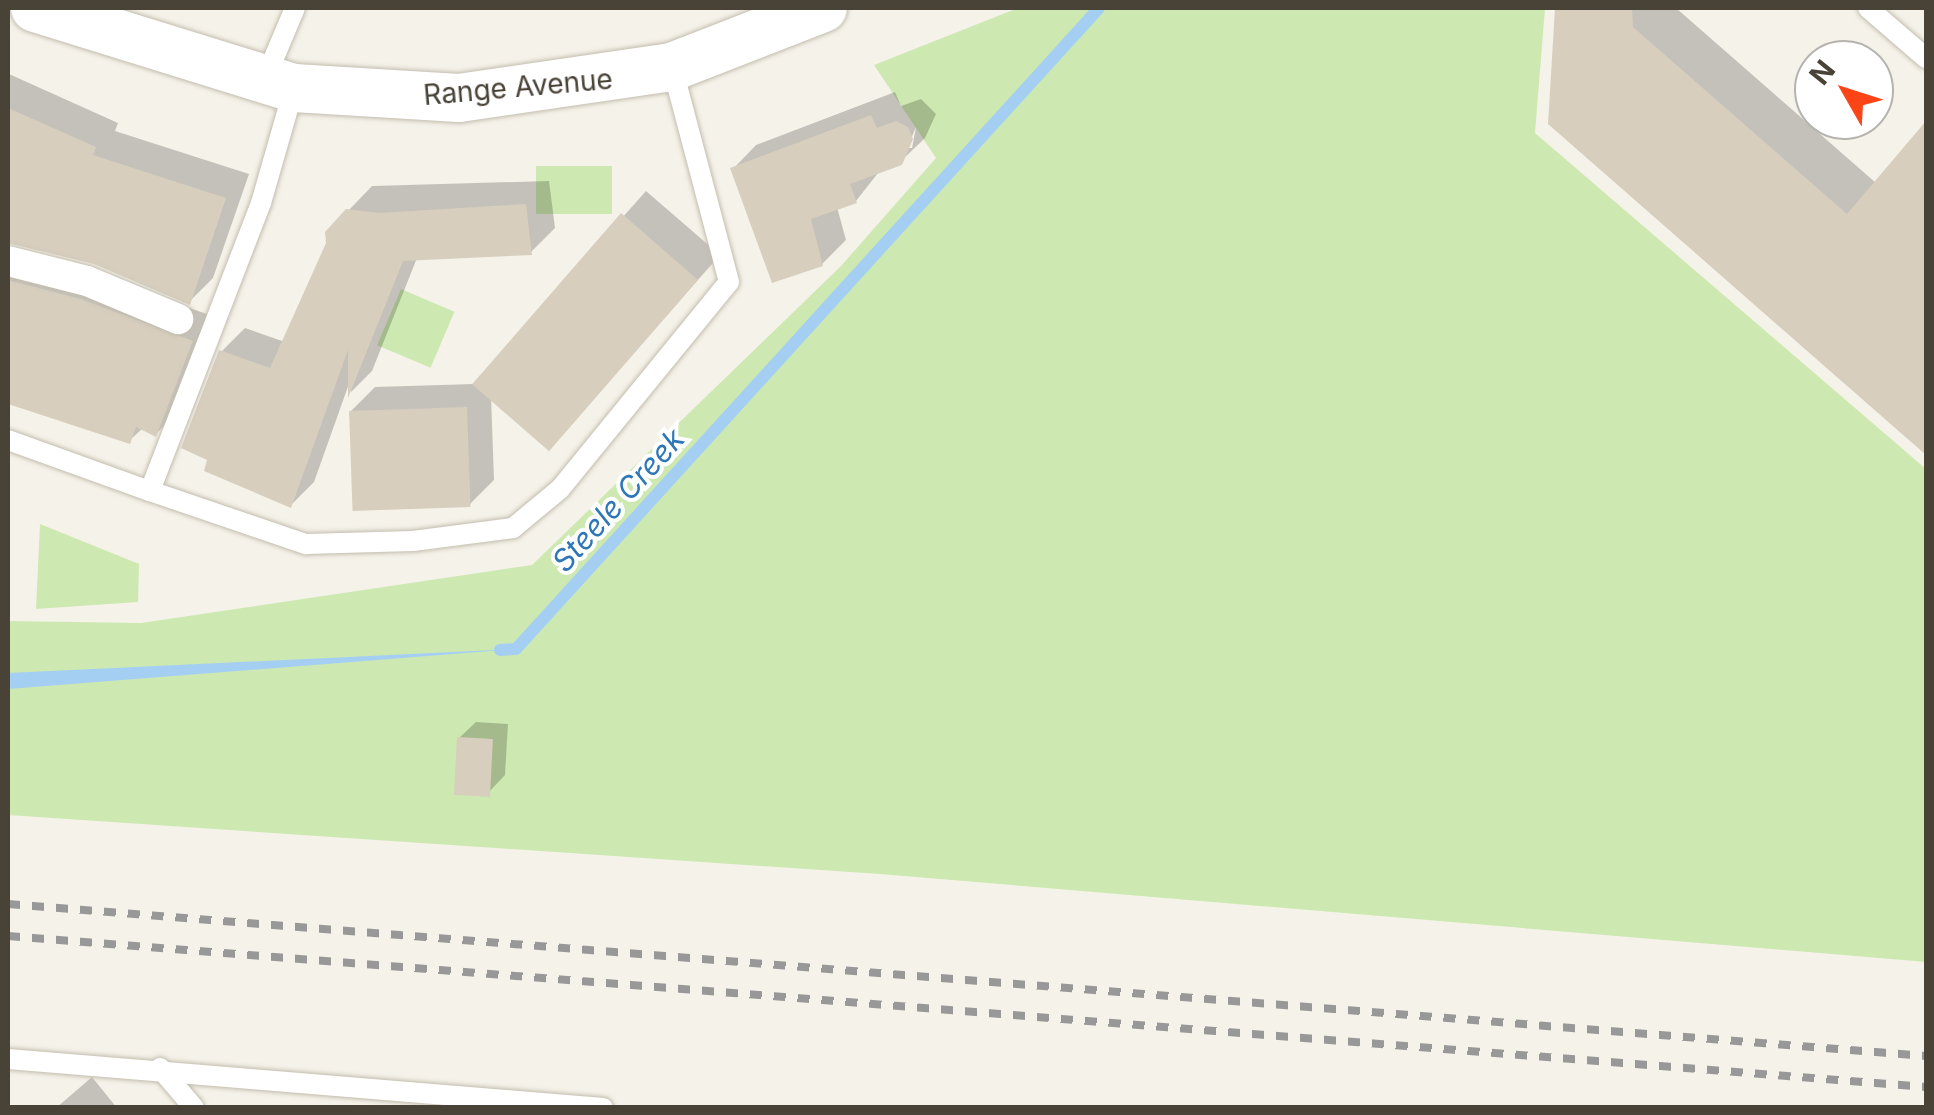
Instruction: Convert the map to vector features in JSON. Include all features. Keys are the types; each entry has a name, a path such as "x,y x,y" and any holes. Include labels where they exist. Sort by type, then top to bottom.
{"street":[{"name":"Range Avenue","path":"35,8 279,84 458,98 672,67 822,8"},
{"path":"8,260 87,281 178,319"}],"lane":[{"path":"150,490 261,202 295,8"},
{"path":"1868,8 1926,58"},
{"path":"8,440 306,544 513,528 560,489 729,282 672,67"},
{"path":"8,1059 160,1068 603,1108"},
{"path":"160,1068 194,1108"}],"green space":[{"path":"1018,8 1545,8 1535,133 1926,469 1926,962 880,874 8,815 8,621 141,623 532,565 841,266 936,158 874,65"},
{"path":"536,166 612,166 612,214 536,214"},
{"path":"401,289 454,312 431,368 377,345"},
{"path":"40,524 139,564 138,602 36,609"}],"water":[{"path":"516,649 8,689 8,673"}],"building":[{"path":"1555,8 1632,8 1633,27 1847,214 1926,121 1926,455 1548,124"},
{"path":"8,108 96,147 93,155 226,198 190,305 94,264 8,243"},
{"path":"871,115 877,128 896,121 908,127 913,139 902,165 850,184 857,203 811,219 823,266 772,283 730,168"},
{"path":"526,204 532,255 403,261 348,398 348,350 291,508 204,471 207,460 181,448 219,350 270,368 326,243 325,232 346,209 379,213"},
{"path":"621,213 698,280 549,451 472,384"},
{"path":"8,280 81,299 193,341 156,437 136,427 130,444 8,404"},
{"path":"467,407 470,507 353,511 349,411"},
{"path":"457,737 493,739 490,797 454,795"}],"waterway":[{"name":"Steele Creek","path":"500,650 516,649 1099,8"}],"railway":[{"path":"8,904 1926,1056"},
{"path":"8,936 1926,1087"}]}
